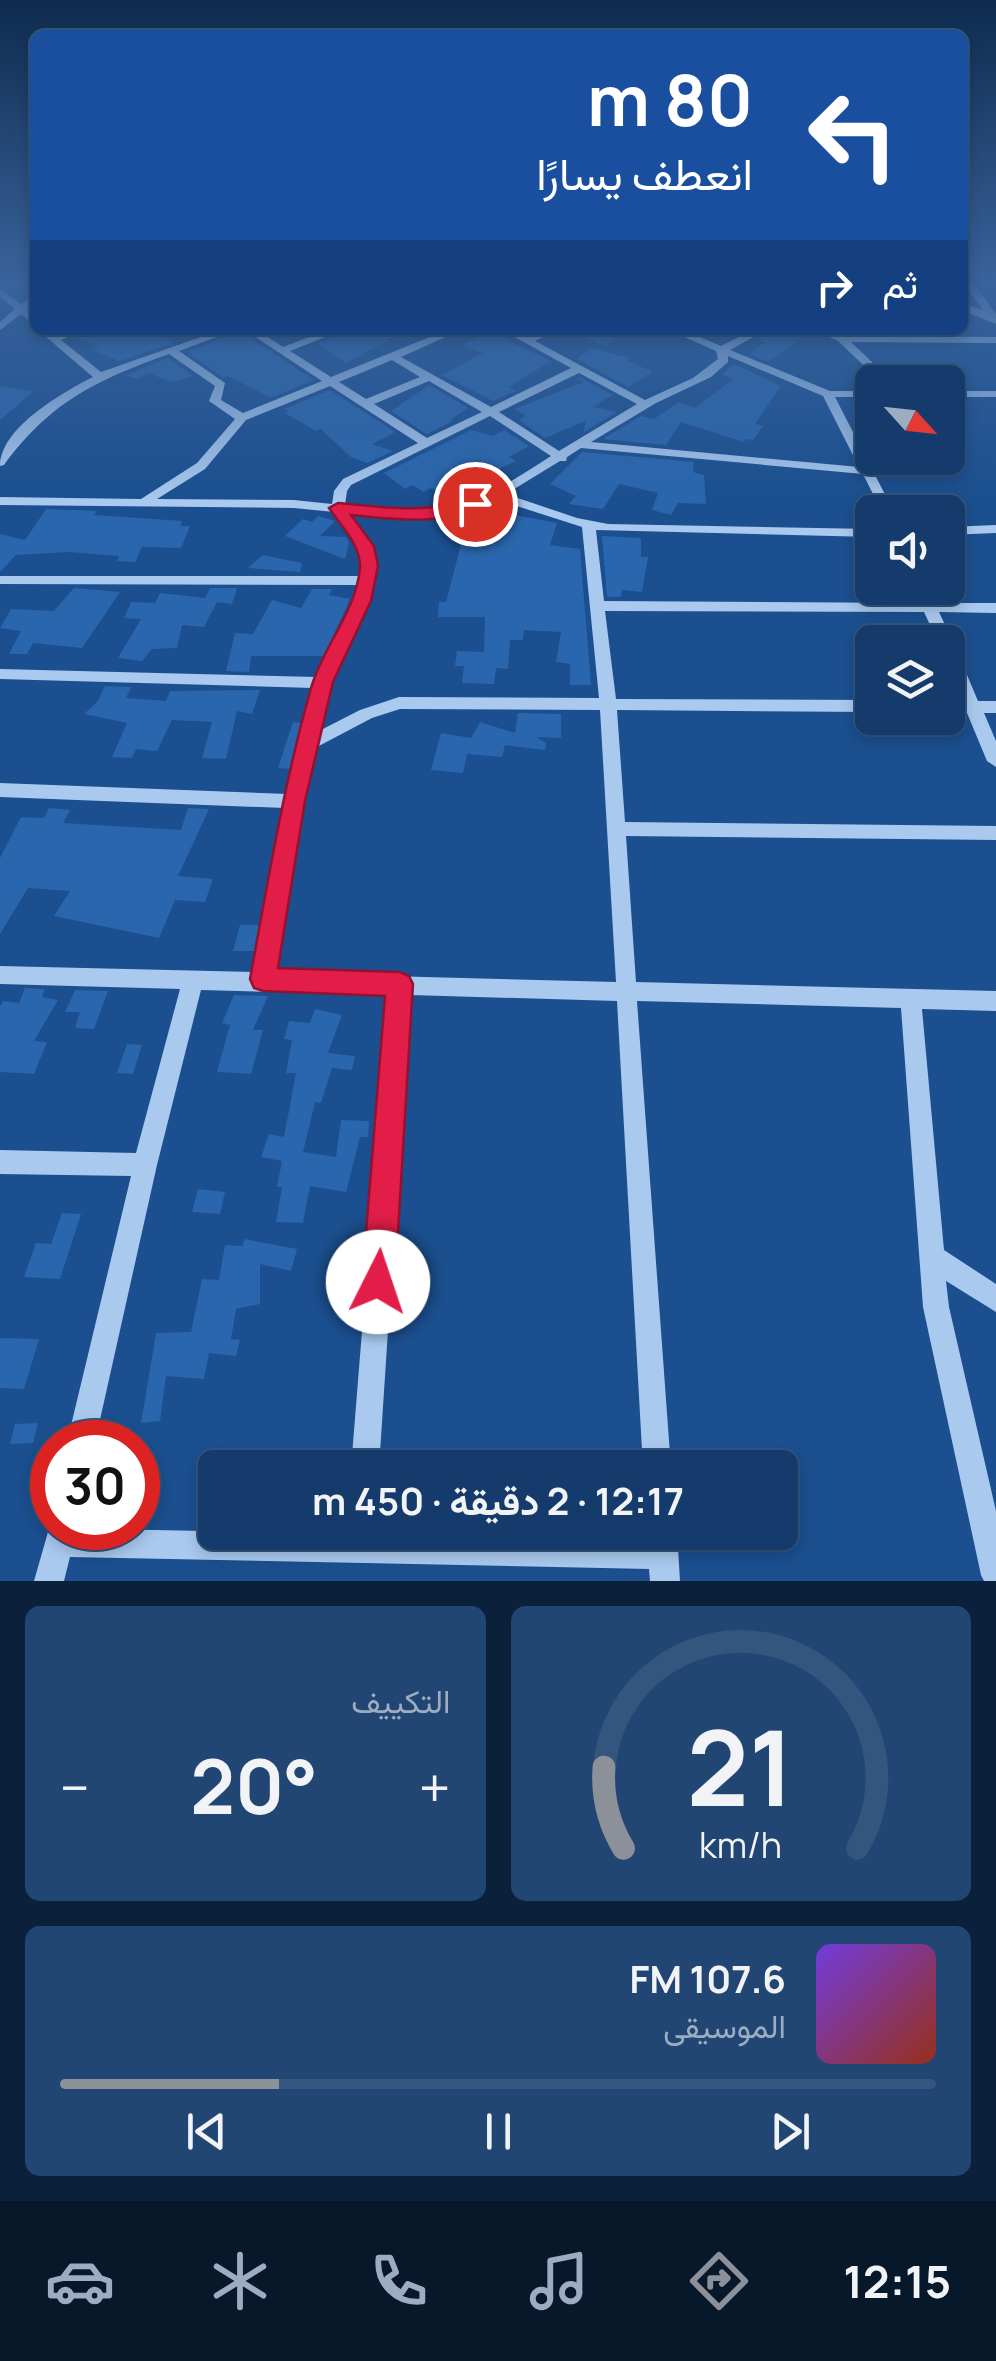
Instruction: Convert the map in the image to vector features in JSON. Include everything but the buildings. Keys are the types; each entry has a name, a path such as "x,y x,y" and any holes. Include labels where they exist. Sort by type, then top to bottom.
{"street":[{"path":"71,354 99,376"},
{"path":"0,462 28,422 63,395 99,376 161,354"},
{"path":"177,354 221,385 215,401 242,418"},
{"path":"287,354 428,444"},
{"path":"144,502 201,466 242,418 397,354"},
{"path":"552,354 645,404"},
{"path":"0,500 338,508 441,515 494,495 562,458 645,404 719,366 724,360 723,354"},
{"path":"731,354 828,394 855,394"},
{"path":"392,356 493,413 562,458"},
{"path":"263,979 294,801 322,682 362,601 369,566 365,546 338,508 338,493 347,482 578,369"},
{"path":"364,404 429,377"},
{"path":"828,394 855,449"},
{"path":"965,394 996,394"},
{"path":"579,444 855,470"},
{"path":"494,495 589,526 855,533"},
{"path":"589,526 608,704 657,1450"},
{"path":"965,530 996,528"},
{"path":"0,580 366,582"},
{"path":"928,605 937,625"},
{"path":"598,606 992,608 996,626"},
{"path":"0,674 322,682"},
{"path":"965,691 996,761"},
{"path":"308,744 366,714 399,703 855,706"},
{"path":"965,707 996,707"},
{"path":"0,790 294,801"},
{"path":"617,830 996,833"},
{"path":"0,975 263,979 627,994 996,1002"},
{"path":"86,1420 145,1165 194,979"},
{"path":"366,1450 400,984"},
{"path":"911,1001 931,1256 946,1360 996,1576"},
{"path":"0,1162 145,1165"},
{"path":"931,1256 996,1299"},
{"path":"160,1536 198,1537"},
{"path":"49,1581 56,1550"},
{"path":"549,1550 663,1556"}],"route":[{"path":"378,1282 400,984 263,979 294,801 322,682 362,601 369,566 365,546 338,508 422,516 455,512 475,504"}]}
